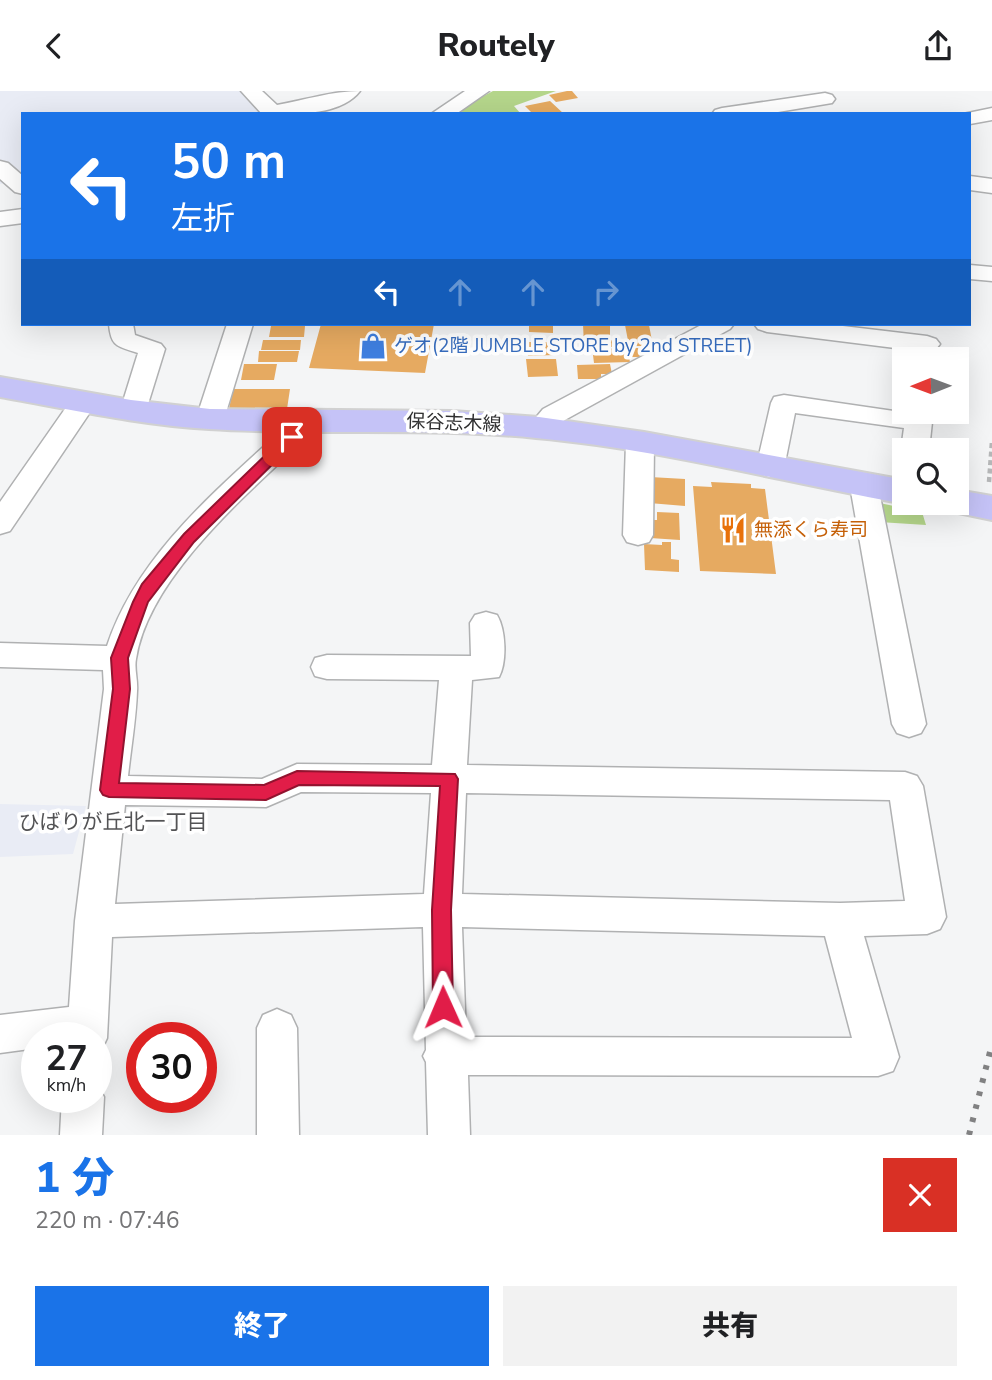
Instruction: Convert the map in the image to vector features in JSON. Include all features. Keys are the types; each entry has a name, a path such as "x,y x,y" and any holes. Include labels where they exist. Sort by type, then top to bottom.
{"main road":[{"name":"保谷志木線","path":"0,387 134,411 210,419 486,423 541,429 640,443 892,490"}],"street":[{"path":"251,91 273,112"},
{"path":"279,112 329,102 350,91"},
{"path":"444,112 479,91"},
{"path":"732,112 822,94 842,112"},
{"path":"971,118 992,114"},
{"path":"0,168 21,185"},
{"path":"971,183 992,186"},
{"path":"0,219 21,216"},
{"path":"971,272 992,274"},
{"path":"121,326 123,339 152,349 134,411"},
{"path":"210,419 239,326"},
{"path":"541,429 553,415 717,326"},
{"path":"784,326 928,343"},
{"path":"0,524 84,402"},
{"path":"769,468 784,403 918,422 916,438"},
{"path":"88,1022 94,921 121,689 119,658 133,616 148,588 189,538 309,420"},
{"path":"638,535 640,443"},
{"path":"864,485 909,724"},
{"path":"327,667 487,668 486,623"},
{"path":"0,655 119,658"},
{"path":"449,1135 444,1056 442,910 456,668"},
{"path":"94,921 442,910 840,920 927,917 905,786 297,778 266,793 109,790"},
{"path":"444,1056 878,1057 840,920"},
{"path":"277,1028 278,1135"},
{"path":"0,1034 21,1033"},
{"path":"81,1135 82,1113"}],"path":[{"path":"979,506 992,441"}],"shaded area":[{"path":"0,91 241,91 261,112 21,112 21,180 0,184"},
{"path":"0,804 86,806 73,854 0,857"}],"green space":[{"path":"493,91 556,91 514,106 519,112 457,110"},
{"path":"875,502 892,506 892,515 923,515 926,525 879,522"}],"building":[{"path":"572,91 578,98 556,102 549,95"},
{"path":"550,101 562,112 531,112 525,106"},
{"path":"271,326 305,326 304,337 269,337"},
{"name":"ゲオ(2階 JUMBLE STORE by 2nd STREET)","path":"320,326 434,326 425,373 309,368"},
{"path":"529,326 553,326 553,333 529,332"},
{"path":"583,326 610,326 610,340 620,340 620,347 584,346"},
{"path":"625,326 649,326 653,346 629,346"},
{"path":"263,340 301,340 300,350 261,350"},
{"path":"527,342 552,342 554,355 528,356"},
{"path":"638,348 640,357 629,357 630,362 594,363 593,355 601,355 600,349"},
{"path":"259,351 299,351 297,362 258,362"},
{"path":"526,359 556,359 558,376 528,377"},
{"path":"244,364 277,364 274,380 241,380"},
{"path":"610,364 612,374 601,374 601,379 578,379 577,365"},
{"path":"233,389 290,389 287,409 229,409"},
{"path":"650,477 685,479 685,506 649,503"},
{"name":"無添くら寿司","path":"711,482 751,484 751,488 765,489 776,574 700,571 693,486 712,487"},
{"path":"657,512 679,513 680,540 650,538 650,520 657,520"},
{"path":"662,542 671,542 671,559 679,560 679,572 645,570 644,544 662,545"}],"railway":[{"path":"969,1135 992,1044"}],"place":[{"name":"ゲオ(2階 JUMBLE STORE by 2nd STREET)","path":"373,346"},
{"name":"無添くら寿司","path":"733,530"}],"district":[{"name":"ひばりが丘北一丁目","path":"113,822"}],"route":[{"path":"292,437 189,538 148,588 133,616 119,658 121,689 109,790 266,793 297,778 449,779 442,910 443,1007"}]}
